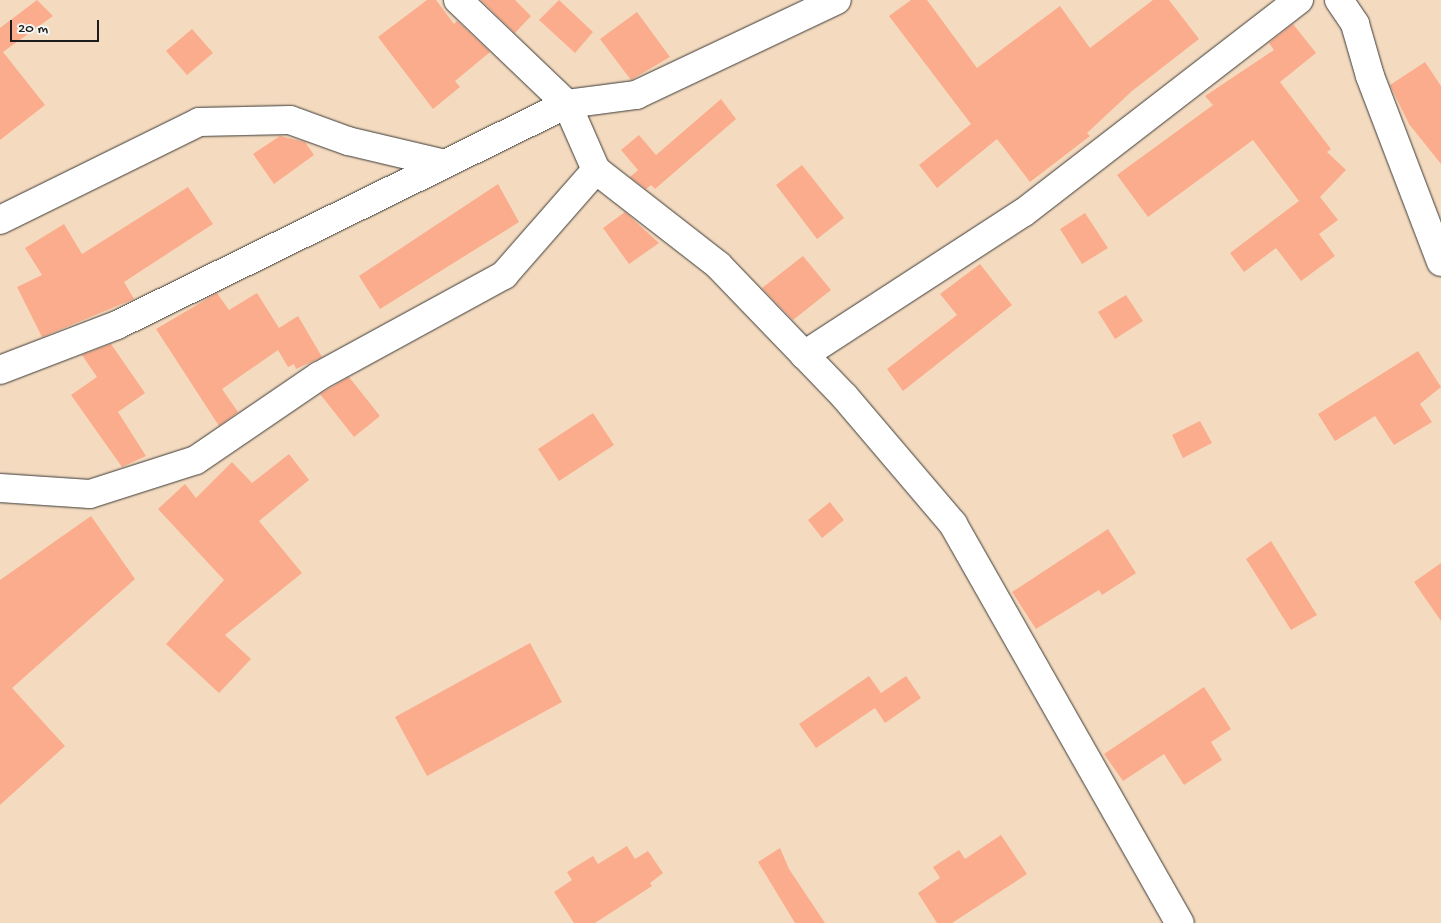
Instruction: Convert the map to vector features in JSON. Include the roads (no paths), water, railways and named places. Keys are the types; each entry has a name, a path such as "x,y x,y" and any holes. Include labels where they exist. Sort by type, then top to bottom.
{"street":[{"path":"458,0 567,104 596,170 718,265 804,354 953,524 1180,923"},
{"path":"0,370 117,325 441,163 567,104 636,95 836,0"},
{"path":"804,354 1024,213 1299,0"},
{"path":"1339,0 1355,24 1370,76 1441,262"},
{"path":"0,220 199,122 290,120 348,141 441,163"},
{"path":"0,488 90,494 196,460 319,376 504,274 596,170"}]}
